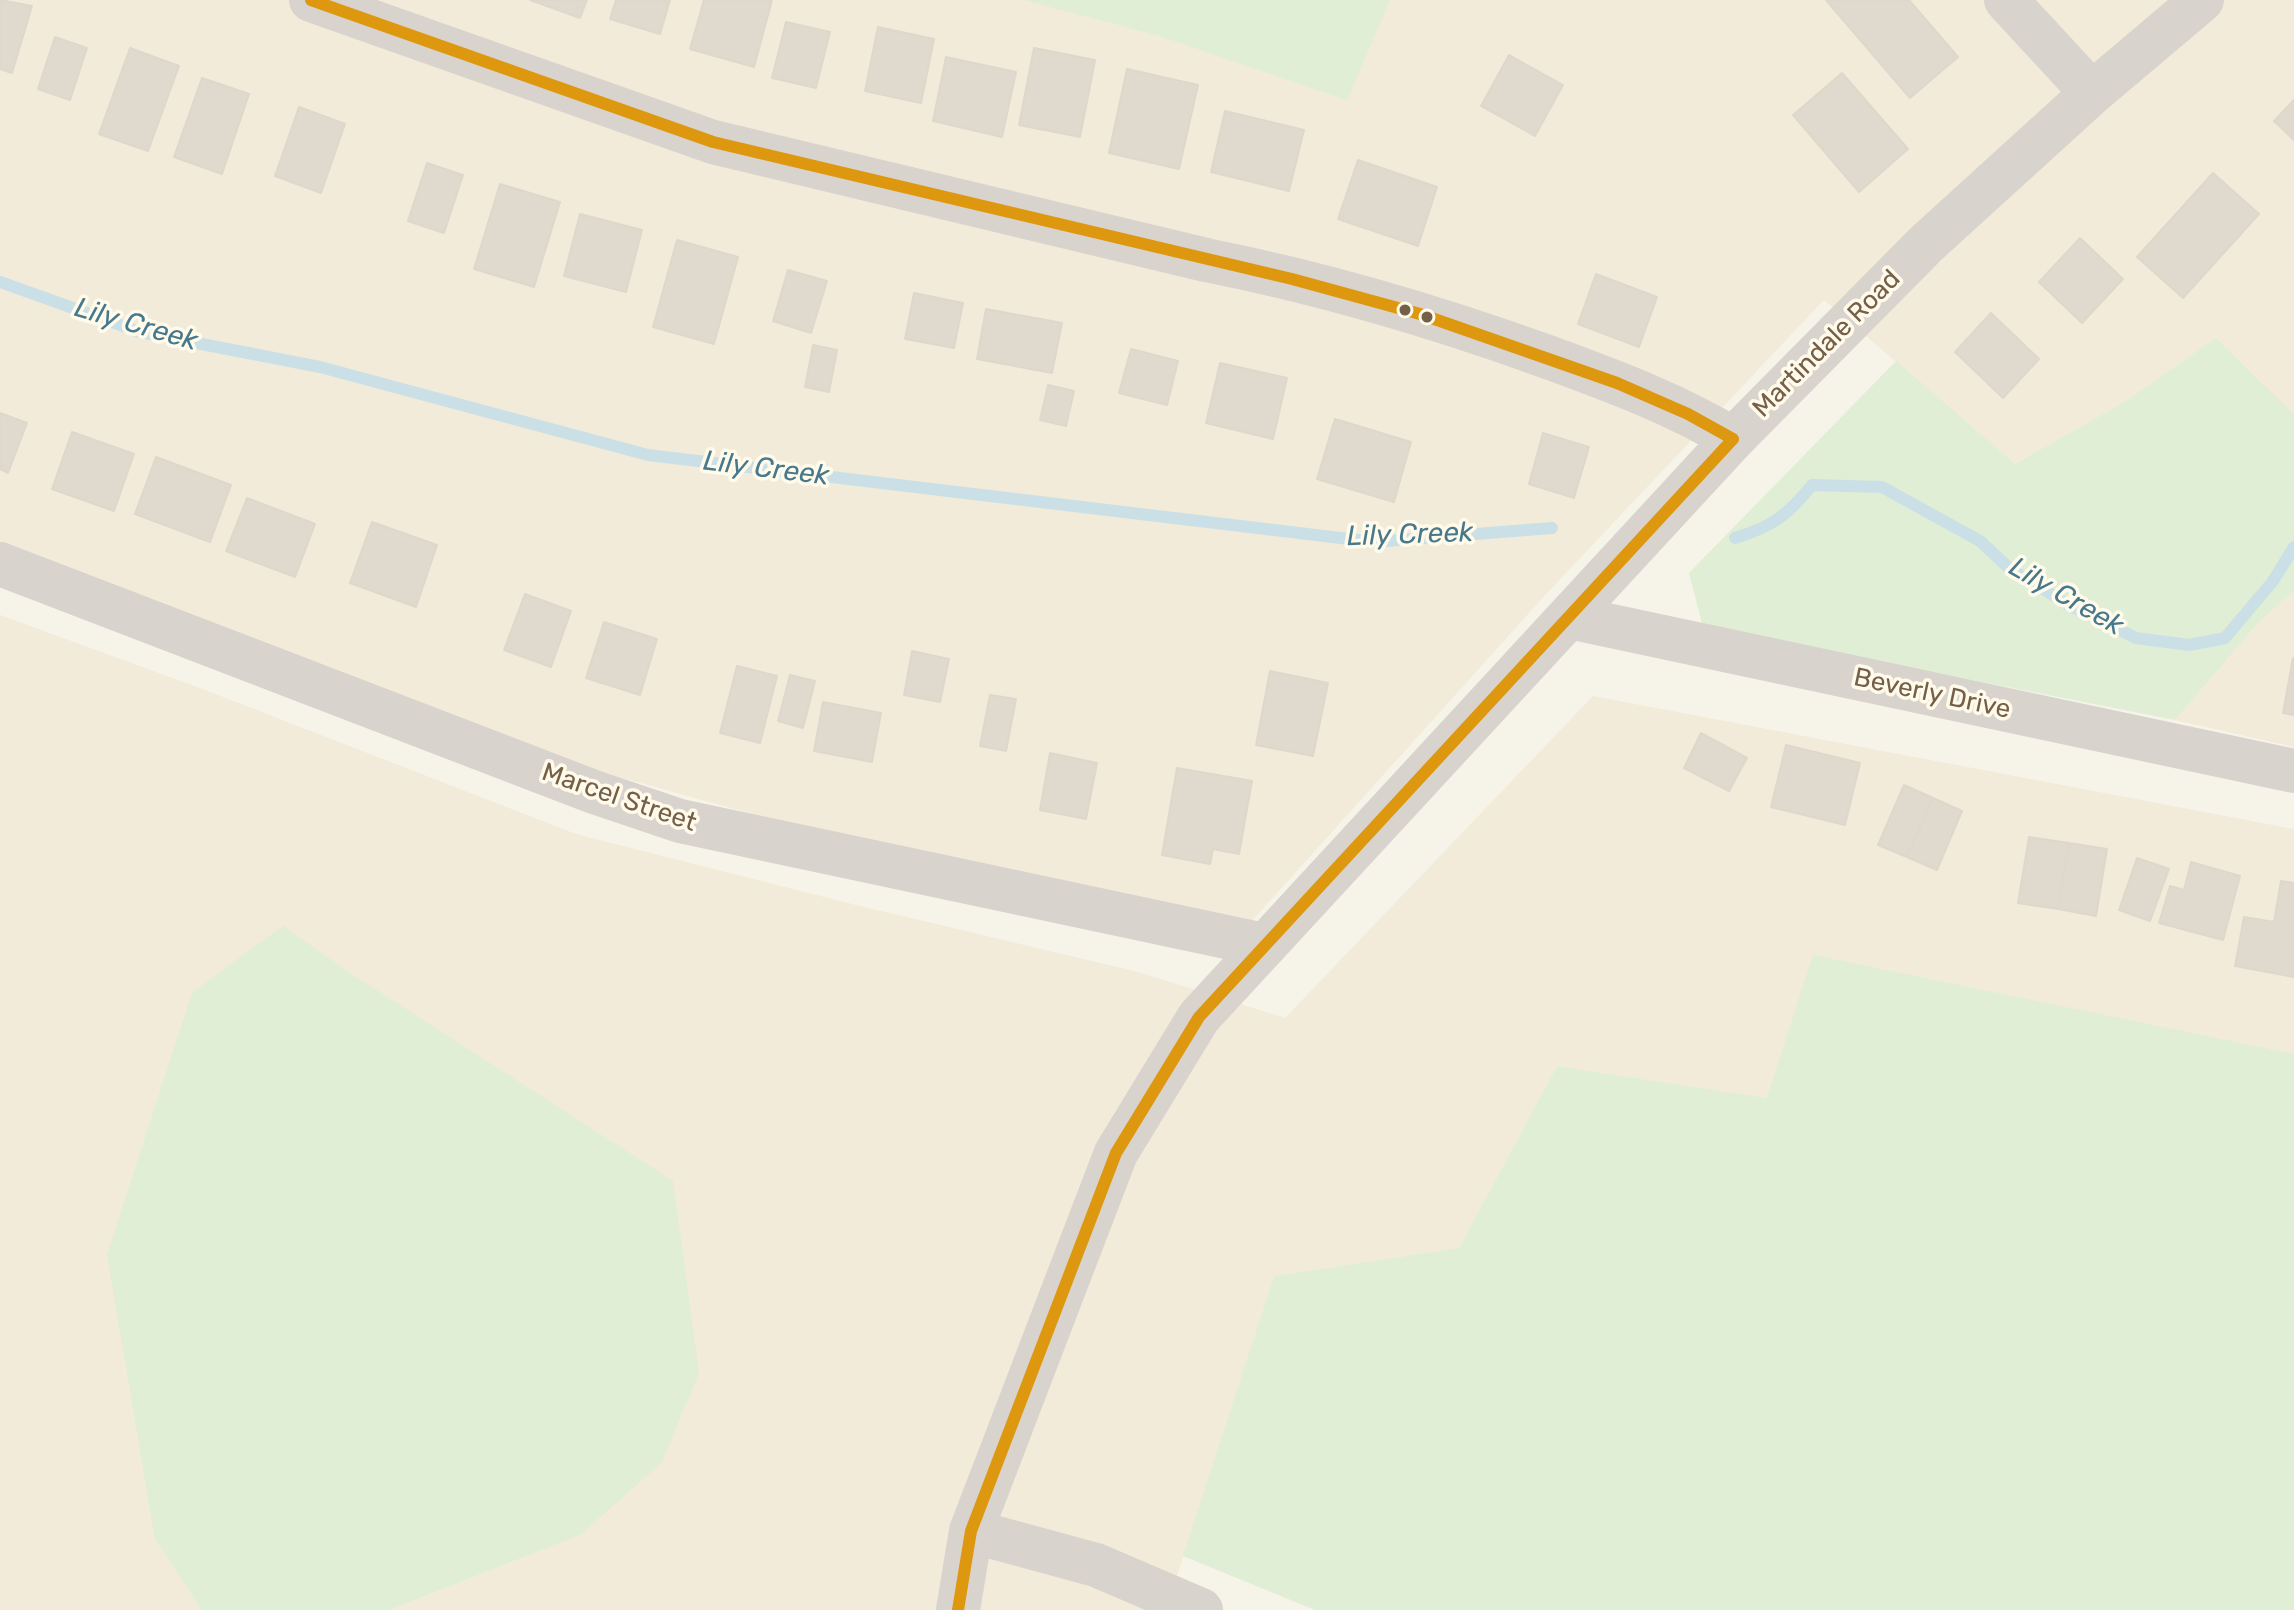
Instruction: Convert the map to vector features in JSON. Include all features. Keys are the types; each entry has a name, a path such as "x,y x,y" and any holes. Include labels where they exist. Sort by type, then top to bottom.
{"street":[{"path":"311,0 713,142 1337,289 1499,340 1597,376 1693,415 1733,439"},
{"path":"2006,0 2092,93"},
{"name":"Martindale Road","path":"958,1610 971,1531 1116,1153 1199,1017 1733,439 1926,244 2092,93 2202,0"},
{"name":"Marcel Street","path":"0,564 579,786 680,821 1264,945"},
{"name":"Beverly Drive","path":"1569,617 2294,771"},
{"path":"971,1531 1096,1565 1201,1610"}],"shaded area":[{"path":"0,0 1023,0 1159,36 1346,99 1390,0 2294,0 2294,414 2216,338 2126,401 2015,464 1824,300 1548,592 1250,923 829,835 608,774 0,542"},
{"path":"2294,590 2294,747 2175,720 2257,624"},
{"path":"0,615 200,688 576,834 1138,972 1285,1018 1593,696 2294,829 2294,1054 1767,1098 1557,1066 1459,1248 1274,1276 1166,1610 389,1610 580,1535 350,973 283,927 155,1539 202,1610 0,1610"}],"green space":[{"path":"1023,0 1390,0 1347,100 1159,36"},
{"path":"2216,338 2294,414 2294,590 2257,624 2175,720 1703,627 1689,573 1896,361 2015,464 2126,401"},
{"path":"283,926 350,973 673,1181 699,1373 662,1462 580,1535 389,1610 202,1610 155,1539 107,1255 192,993"},
{"path":"1813,955 2294,1054 2294,1610 1315,1610 1183,1556 1274,1276 1459,1248 1557,1066 1767,1098"}],"building":[{"path":"0,0 32,6 12,73 0,69"},
{"path":"530,0 587,0 580,18"},
{"path":"616,0 670,0 660,34 610,19"},
{"path":"704,0 772,0 754,67 690,49"},
{"path":"1826,0 1909,0 1958,57 1910,98"},
{"path":"786,22 830,32 816,88 772,78"},
{"path":"878,27 934,39 921,103 865,91"},
{"path":"55,37 87,48 70,100 38,89"},
{"path":"130,48 179,66 148,151 99,134"},
{"path":"1034,48 1095,60 1080,137 1019,125"},
{"path":"1509,55 1563,85 1535,136 1481,106"},
{"path":"946,57 1016,72 1002,137 933,121"},
{"path":"1127,69 1198,85 1179,169 1109,153"},
{"path":"1842,73 1908,149 1859,192 1793,115"},
{"path":"202,78 249,94 222,174 174,157"},
{"path":"2294,100 2294,140 2274,121"},
{"path":"299,107 345,124 321,193 275,176"},
{"path":"1225,111 1304,130 1289,191 1211,172"},
{"path":"1358,160 1437,187 1418,246 1338,219"},
{"path":"427,163 463,175 444,233 408,221"},
{"path":"2213,173 2259,214 2183,298 2137,257"},
{"path":"500,184 560,202 534,287 474,269"},
{"path":"580,214 642,230 626,292 564,276"},
{"path":"2080,238 2123,279 2082,323 2039,282"},
{"path":"677,240 738,257 714,344 653,327"},
{"path":"788,270 827,281 811,333 773,321"},
{"path":"1596,274 1657,297 1639,347 1578,324"},
{"path":"914,293 963,303 954,348 905,339"},
{"path":"986,309 1062,323 1052,373 977,359"},
{"path":"1991,313 2039,359 2003,398 1955,352"},
{"path":"813,345 837,350 829,392 805,387"},
{"path":"1131,349 1178,361 1167,405 1119,393"},
{"path":"1220,363 1287,378 1273,439 1206,423"},
{"path":"1048,385 1074,391 1066,426 1040,420"},
{"path":"0,413 27,423 8,473 0,469"},
{"path":"1335,419 1411,442 1394,502 1317,479"},
{"path":"72,432 134,454 114,511 52,489"},
{"path":"1543,433 1589,447 1574,498 1529,484"},
{"path":"156,457 231,485 210,542 135,514"},
{"path":"247,498 315,524 295,577 226,551"},
{"path":"372,522 437,545 416,607 350,583"},
{"path":"525,594 571,611 551,667 504,650"},
{"path":"604,622 657,639 640,695 586,678"},
{"path":"912,651 949,659 940,702 904,695"},
{"path":"2294,658 2294,715 2283,713"},
{"path":"737,666 777,676 760,743 720,733"},
{"path":"1270,671 1328,683 1313,756 1256,745"},
{"path":"790,675 815,681 803,728 778,721"},
{"path":"990,695 1016,699 1006,751 980,746"},
{"path":"823,702 881,713 872,762 814,751"},
{"path":"1701,733 1747,758 1729,791 1684,768"},
{"path":"1786,745 1860,763 1845,825 1771,807"},
{"path":"1050,753 1097,763 1086,819 1040,810"},
{"path":"1177,768 1252,781 1239,854 1213,849 1210,864 1162,855"},
{"path":"1904,785 1933,798 1907,857 1878,845"},
{"path":"1933,798 1962,811 1937,870 1907,857"},
{"path":"2029,837 2069,843 2058,909 2018,903"},
{"path":"2069,843 2107,849 2096,916 2058,909"},
{"path":"2137,858 2169,869 2150,921 2119,910"},
{"path":"2191,862 2240,876 2223,940 2159,923 2170,886 2184,890"},
{"path":"2281,881 2294,883 2294,977 2235,966 2244,917 2274,922"}],"waterway":[{"name":"Lily Creek","path":"0,282 140,332 320,367 648,455 1374,542 1552,528"},
{"name":"Lily Creek","path":"1735,538 1778,519 1812,485 1882,487 1980,541 2009,568 2067,604 2136,638 2189,645 2225,638 2273,581 2294,547"}],"transit line":[{"path":"311,0 713,142 1292,279 1420,314 1617,383 1688,414 1733,439 1199,1017 1116,1153 971,1531 958,1610"}]}
